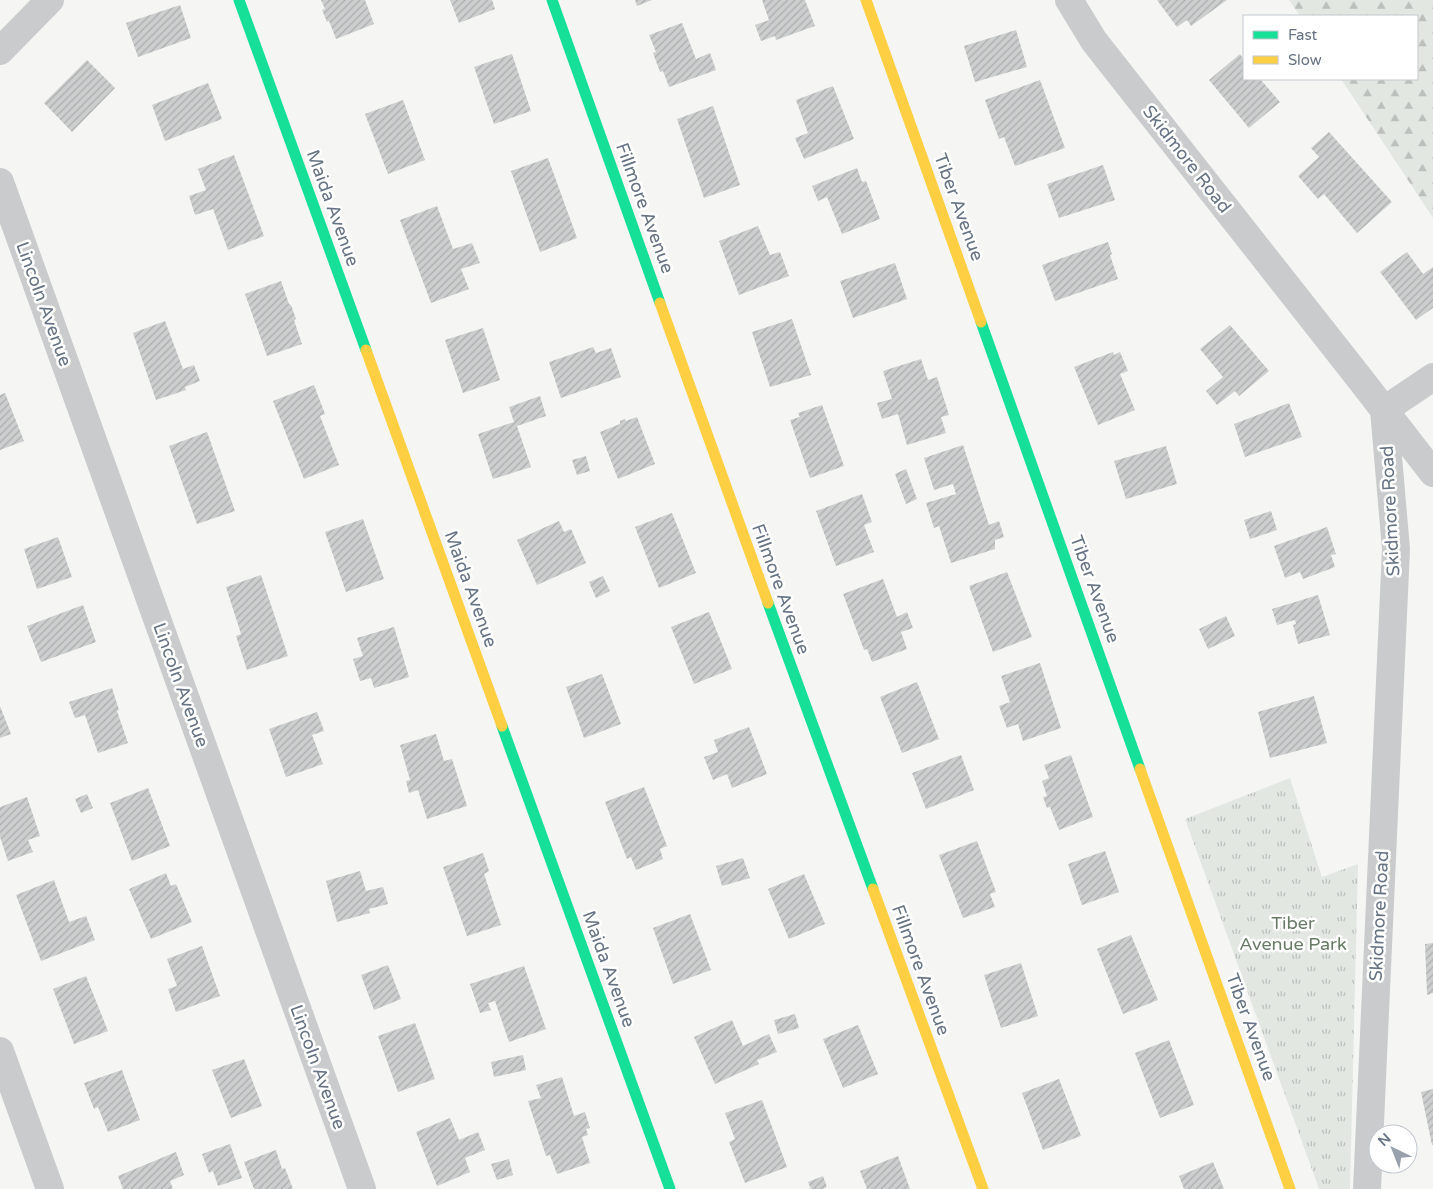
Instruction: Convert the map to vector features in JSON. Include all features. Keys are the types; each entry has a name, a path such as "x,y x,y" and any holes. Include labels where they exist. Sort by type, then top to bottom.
{"street":[{"path":"0,51 50,0"},
{"name":"Maida Avenue","path":"239,0 670,1189"},
{"name":"Fillmore Avenue","path":"552,0 737,520 983,1189"},
{"name":"Tiber Avenue","path":"866,0 1290,1189"},
{"name":"Skidmore Road","path":"1069,0 1094,41 1384,410 1396,550 1367,1189"},
{"name":"Lincoln Avenue","path":"0,182 362,1189"},
{"path":"1433,377 1384,410 1433,472"},
{"path":"0,1051 50,1189"}],"green space":[{"path":"1289,0 1433,0 1433,218 1342,80 1418,80 1418,15 1299,15"},
{"name":"Tiber Avenue Park","path":"1290,778 1322,877 1358,864 1350,1189 1319,1189 1185,819"}],"building":[{"path":"321,0 365,0 374,24 336,39 329,21 327,22 322,10 325,9"},
{"path":"450,0 492,0 495,9 459,23"},
{"path":"635,0 652,0 637,6"},
{"path":"762,0 805,0 815,26 776,40 775,36 761,41 755,25 769,20"},
{"path":"1157,0 1227,0 1191,26 1187,20 1177,27"},
{"path":"180,5 191,38 138,57 126,23"},
{"path":"682,23 696,59 710,53 716,70 669,87 663,71 660,72 653,53 656,52 649,35"},
{"path":"1016,30 1027,67 975,82 964,46"},
{"path":"512,54 531,111 494,124 474,67"},
{"path":"1240,54 1243,58 1243,80 1261,80 1280,102 1249,128 1209,80"},
{"path":"87,60 115,88 72,132 44,103"},
{"path":"1040,80 1065,148 1015,166 1004,137 999,139 985,100"},
{"path":"208,83 222,119 165,141 152,105"},
{"path":"833,86 854,139 804,159 795,138 808,133 796,100"},
{"path":"403,100 425,160 388,174 365,114"},
{"path":"713,106 740,185 704,198 677,119"},
{"path":"1329,132 1392,202 1357,233 1324,194 1318,199 1298,176 1319,157 1311,148"},
{"path":"234,155 264,236 228,250 213,209 195,215 189,196 206,190 198,169"},
{"path":"548,158 577,238 540,252 511,171"},
{"path":"1103,165 1115,200 1059,218 1047,184"},
{"path":"857,168 862,182 866,181 880,219 842,234 827,197 818,201 812,186"},
{"path":"437,206 453,249 472,243 480,263 461,269 469,289 431,303 400,220"},
{"path":"758,226 770,255 780,252 789,276 739,295 719,241"},
{"path":"1108,242 1118,279 1055,301 1042,265"},
{"path":"1407,252 1423,274 1433,267 1433,308 1416,320 1380,272"},
{"path":"895,263 907,299 853,318 840,281"},
{"path":"281,281 296,319 294,320 302,344 267,356 245,294"},
{"path":"792,319 811,375 770,387 752,332"},
{"path":"165,321 183,369 194,365 200,381 185,387 186,390 156,400 133,333"},
{"path":"1230,325 1269,371 1239,396 1235,391 1217,405 1206,391 1223,377 1200,349"},
{"path":"483,328 500,380 463,393 445,340"},
{"path":"593,347 596,353 611,348 621,377 561,398 549,362"},
{"path":"1113,352 1114,355 1120,352 1128,371 1120,374 1135,410 1098,425 1074,367"},
{"path":"921,359 928,380 937,377 949,415 941,417 946,433 907,445 898,414 882,419 877,403 892,399 883,371"},
{"path":"314,385 325,414 320,416 339,465 304,479 273,401"},
{"path":"5,393 24,441 0,450 0,395"},
{"path":"540,396 546,416 517,426 531,467 493,479 478,434 514,422 509,407"},
{"path":"1289,403 1302,437 1245,457 1234,424"},
{"path":"822,405 844,466 810,478 790,420 800,417 798,413"},
{"path":"637,417 655,464 618,479 600,432 620,424 620,421"},
{"path":"207,432 235,511 197,524 169,446"},
{"path":"963,445 989,525 999,521 1004,537 995,540 995,549 951,563 939,526 934,528 926,503 956,494 953,484 934,490 924,458"},
{"path":"1166,446 1177,484 1126,499 1114,461"},
{"path":"586,456 590,471 577,475 572,460"},
{"path":"906,469 917,499 906,504 895,474"},
{"path":"862,494 872,522 864,525 874,552 836,566 816,511"},
{"path":"1271,511 1277,530 1250,539 1244,520"},
{"path":"672,513 696,573 659,588 635,527"},
{"path":"363,519 384,579 346,592 325,532"},
{"path":"559,521 564,532 571,529 586,563 537,585 517,540"},
{"path":"1327,527 1336,554 1331,555 1335,567 1303,579 1300,572 1285,578 1274,546"},
{"path":"58,537 72,577 37,589 24,549"},
{"path":"1007,572 1032,637 993,652 969,586"},
{"path":"261,575 288,656 247,670 236,636 241,634 226,587"},
{"path":"603,576 610,591 596,598 589,582"},
{"path":"883,579 897,617 907,612 913,628 901,632 907,649 872,662 867,649 864,650 843,594"},
{"path":"1318,595 1330,635 1298,644 1293,625 1296,624 1295,620 1277,625 1272,609"},
{"path":"83,605 96,642 41,662 27,626"},
{"path":"709,612 732,669 694,684 671,627"},
{"path":"1226,616 1235,636 1208,649 1199,629"},
{"path":"394,627 409,677 374,688 371,678 360,681 353,659 363,656 357,638"},
{"path":"1040,663 1061,728 1023,741 1018,724 1007,728 999,706 1010,702 1001,676"},
{"path":"602,674 621,724 584,738 566,687"},
{"path":"917,682 939,739 902,753 880,697"},
{"path":"112,688 119,710 117,711 128,743 98,753 85,715 75,718 69,702"},
{"path":"1314,696 1327,743 1270,758 1258,712"},
{"path":"0,706 11,734 0,738"},
{"path":"317,712 324,731 312,735 323,764 286,777 269,729"},
{"path":"749,727 767,774 732,788 727,774 713,780 704,757 718,752 714,740"},
{"path":"436,734 444,761 452,759 467,806 427,819 418,790 409,793 406,781 410,780 400,745"},
{"path":"961,755 974,790 926,809 912,773"},
{"path":"1071,755 1093,817 1059,830 1050,807 1047,808 1043,797 1047,796 1042,781 1049,778 1044,765"},
{"path":"644,787 667,846 660,849 663,859 636,870 631,857 627,859 605,802"},
{"path":"148,788 170,846 132,861 110,803"},
{"path":"87,794 93,808 81,813 75,799"},
{"path":"27,797 40,836 28,840 33,852 8,861 0,837 0,807"},
{"path":"977,841 996,892 990,894 995,907 963,918 939,855"},
{"path":"1105,851 1119,892 1082,905 1068,864"},
{"path":"483,853 489,871 484,874 501,925 467,936 443,867"},
{"path":"743,858 750,878 722,886 716,866"},
{"path":"360,871 366,891 383,887 388,904 369,909 370,913 337,922 326,881"},
{"path":"166,873 171,886 176,884 192,922 151,939 129,889"},
{"path":"804,874 825,924 789,939 768,889"},
{"path":"54,880 69,922 86,916 95,940 41,961 16,895"},
{"path":"690,914 711,970 673,984 653,928"},
{"path":"1131,935 1158,1000 1123,1014 1097,949"},
{"path":"1433,943 1433,993 1427,995 1425,944"},
{"path":"202,946 220,996 176,1012 168,989 177,986 167,959"},
{"path":"1021,963 1038,1016 1001,1028 984,975"},
{"path":"388,965 401,999 374,1010 361,975"},
{"path":"524,966 546,1029 509,1042 495,1001 488,1003 491,1010 480,1013 470,984"},
{"path":"86,976 108,1031 74,1044 53,989"},
{"path":"795,1014 799,1028 778,1034 774,1020"},
{"path":"732,1020 743,1046 769,1034 777,1052 757,1060 759,1064 715,1084 694,1037"},
{"path":"415,1023 435,1079 398,1092 378,1036"},
{"path":"858,1025 878,1074 843,1088 823,1039"},
{"path":"1169,1040 1194,1105 1160,1118 1135,1053"},
{"path":"523,1055 526,1070 494,1077 491,1062"},
{"path":"244,1059 262,1106 231,1118 212,1070"},
{"path":"122,1070 140,1120 108,1132 98,1107 94,1109 84,1083"},
{"path":"562,1077 574,1116 585,1112 590,1128 586,1129 588,1135 582,1137 590,1163 557,1174 550,1155 546,1156 528,1101 541,1098 536,1085"},
{"path":"1059,1079 1081,1136 1043,1150 1022,1093"},
{"path":"1433,1089 1433,1145 1432,1145 1421,1092"},
{"path":"762,1100 787,1167 745,1183 729,1142 735,1139 725,1113"},
{"path":"450,1118 459,1140 478,1132 485,1150 465,1158 470,1172 437,1186 416,1132"},
{"path":"230,1144 242,1178 218,1186 213,1171 209,1173 202,1154"},
{"path":"276,1150 282,1169 285,1168 293,1189 254,1189 244,1162"},
{"path":"176,1152 184,1175 170,1181 173,1189 123,1189 118,1176"},
{"path":"898,1156 910,1189 867,1189 860,1171"},
{"path":"509,1159 513,1175 497,1180 491,1164"},
{"path":"1213,1162 1224,1189 1184,1189 1179,1176"},
{"path":"823,1176 827,1187 811,1189 808,1182"}],"traffic: fast":[{"path":"239,0 366,350"},
{"path":"552,0 660,303"},
{"path":"981,322 1140,769"},
{"path":"768,603 873,889"},
{"path":"502,726 670,1189"}],"traffic: slow":[{"path":"866,0 981,322"},
{"path":"660,303 768,603"},
{"path":"366,350 502,726"},
{"path":"1140,769 1290,1189"},
{"path":"873,889 983,1189"}]}
